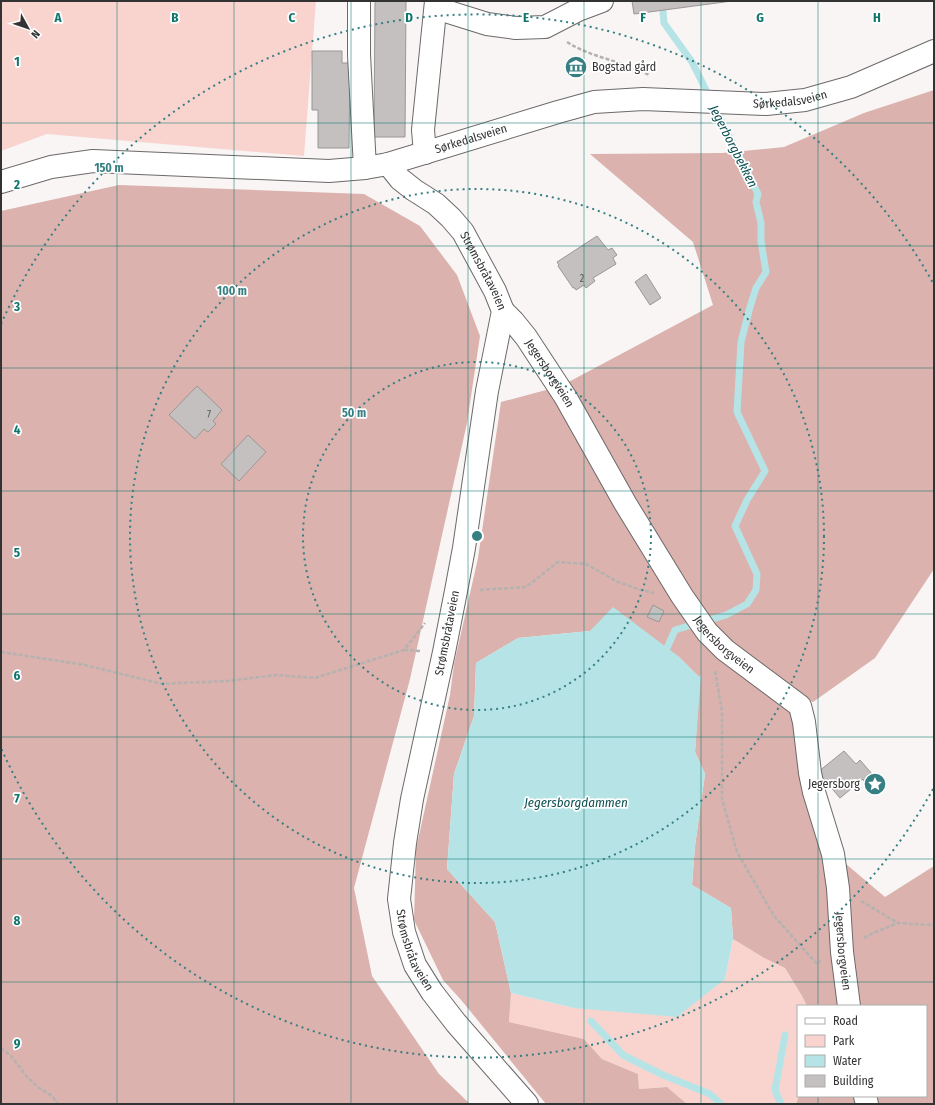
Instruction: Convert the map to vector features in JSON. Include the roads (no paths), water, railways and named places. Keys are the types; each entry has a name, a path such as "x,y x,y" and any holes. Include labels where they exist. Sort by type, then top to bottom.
{"street":[{"path":"359,1 359,55 365,168"},
{"path":"436,5 456,1"},
{"path":"436,5 486,24 516,28 545,27 578,10 602,1"},
{"path":"425,153 423,130 436,5"},
{"name":"Sørkedalsveien","path":"1,182 51,166 92,161 329,171 365,168 388,164 594,102 643,99 766,104 791,102 818,97 851,87 934,51"},
{"name":"Strømsbråtaveien","path":"388,164 400,179 436,204 463,232 495,291 503,311 487,391 464,548 456,591 412,799 405,843 399,899 404,932 415,965 432,992 456,1023 527,1104"},
{"name":"Jegersborgveien","path":"503,311 526,337 566,398 625,503 682,596 705,628 725,650 800,706 804,722 811,779 833,854 838,888 842,952 849,1005"}],"water":[{"name":"Jegersborgdammen","path":"613,607 678,656 698,676 701,676 695,752 705,774 695,846 692,885 731,908 733,939 725,979 677,1017 574,1008 511,993 495,922 447,869 454,774 474,716 476,663 518,638 590,631"}],"waterway":[{"name":"Jegerborgbekken","path":"662,1 664,23 692,62 758,194 756,202 761,223 761,241 766,272 756,288 741,342 737,412 765,471 747,500 735,526 757,574 756,590 747,604 726,615 675,630 667,648"},
{"name":"Jegerborgbekken","path":"591,1021 623,1055 663,1075 710,1094 721,1104"},
{"name":"Jegerborgbekken","path":"781,1104 775,1090 785,1035"}],"place":[{"name":"Bogstad gård","path":"576,67"},
{"name":"Jegersborg","path":"875,784"}]}
